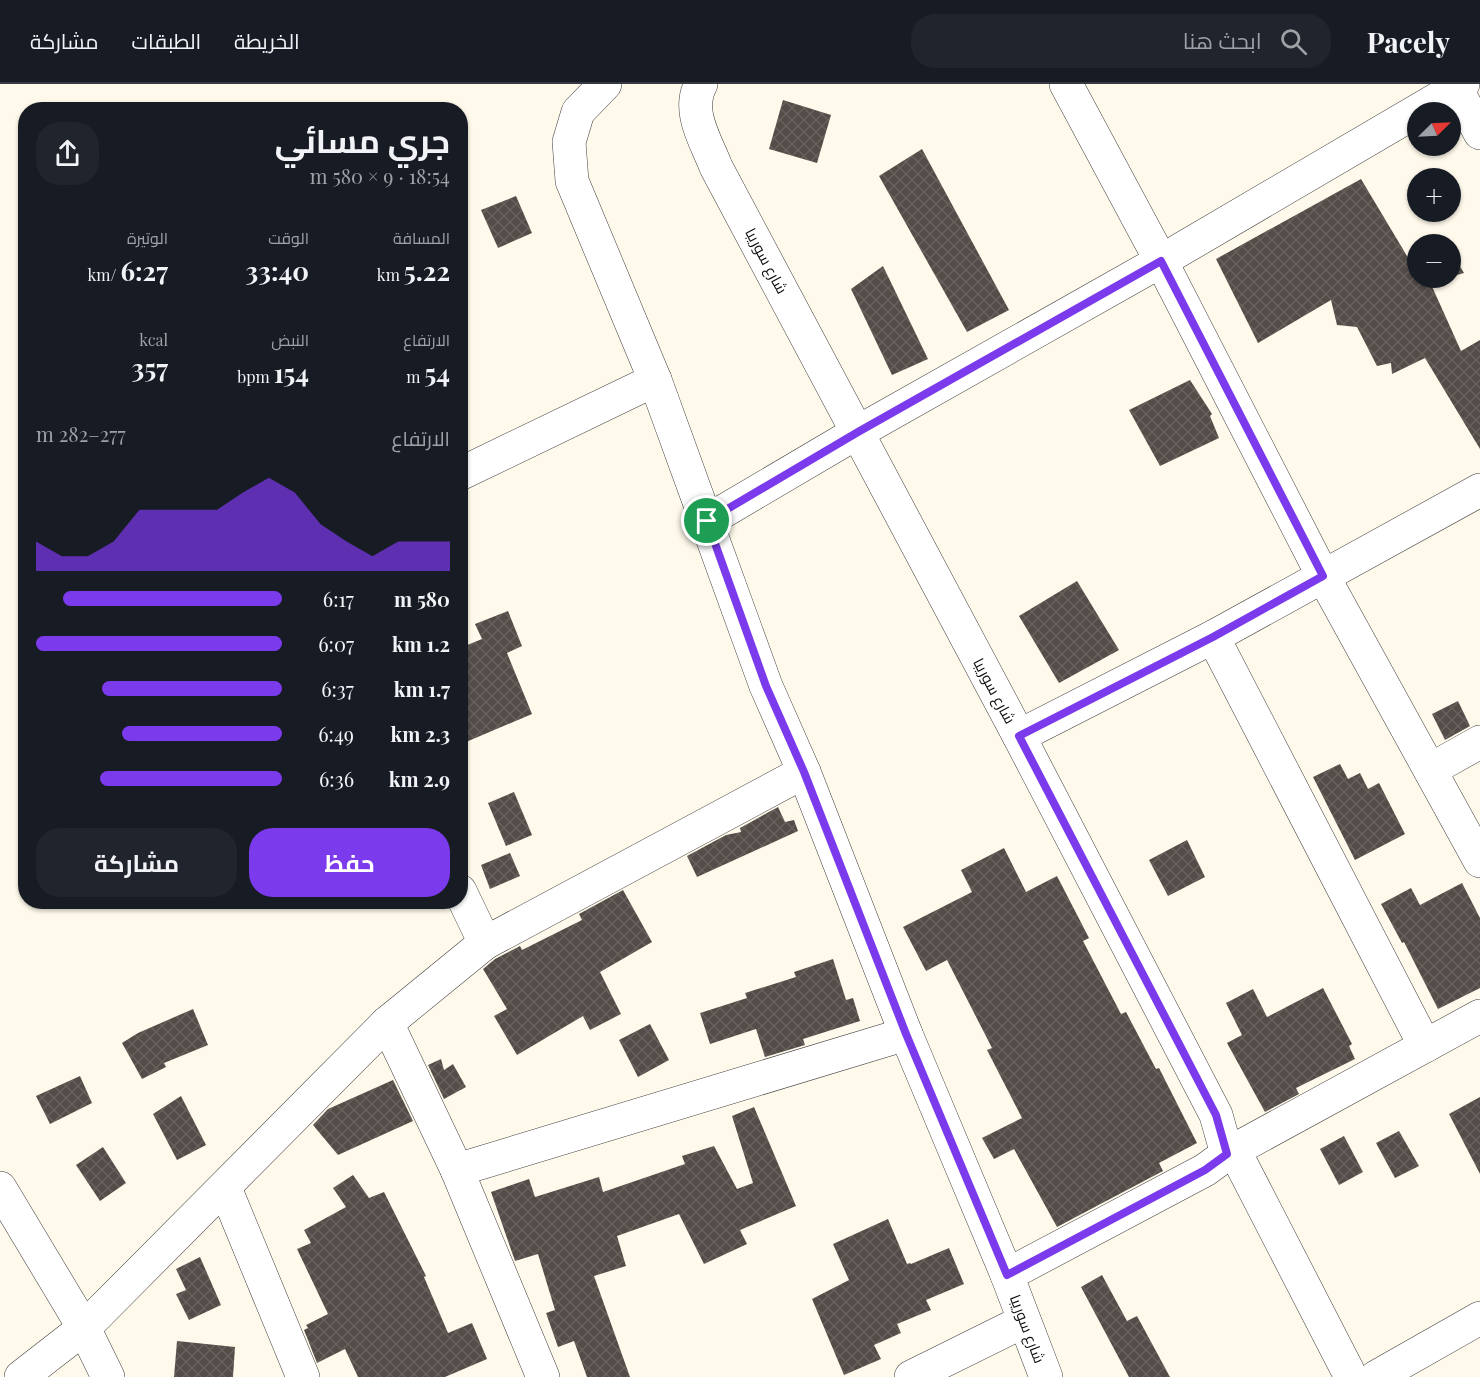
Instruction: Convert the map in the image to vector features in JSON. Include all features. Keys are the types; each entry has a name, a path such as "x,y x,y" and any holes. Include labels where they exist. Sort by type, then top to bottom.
{"street":[{"path":"605,84 578,112 569,142 572,181 655,380 766,686 804,772 906,1034 1007,1275"},
{"path":"1066,84 1161,261 1323,576 1480,861"},
{"path":"707,521 858,432 1161,261 1458,85 1480,134"},
{"name":"شارع سوريبا","path":"692,89 696,116 716,167 1019,736 1216,1115 1231,1152 1205,1170 1007,1275 1046,1377"},
{"path":"468,470 655,380"},
{"path":"1019,736 1213,637 1480,490"},
{"path":"1213,637 1425,1046"},
{"path":"1430,770 1480,742"},
{"path":"21,1377 84,1328 387,1023 485,943 804,772"},
{"path":"468,908 485,943"},
{"path":"1351,1377 1231,1152 1480,1016"},
{"path":"387,1023 457,1170 543,1377"},
{"path":"457,1170 906,1034"},
{"path":"0,1188 84,1328 108,1377"},
{"path":"225,1188 303,1377"},
{"path":"1376,1377 1480,1318"},
{"path":"911,1377 1024,1321"}],"building":[{"path":"783,100 831,115 817,163 769,149"},
{"path":"922,149 1009,310 967,332 879,176"},
{"path":"1361,179 1407,256 1407,288 1433,288 1461,351 1480,340 1480,449 1425,358 1392,374 1391,363 1377,366 1357,327 1337,325 1331,300 1258,343 1216,259"},
{"path":"516,196 532,233 498,248 481,210"},
{"path":"883,266 928,359 892,375 851,289"},
{"path":"1190,380 1212,414 1210,416 1219,438 1160,466 1129,410"},
{"path":"1077,581 1119,650 1059,683 1019,616"},
{"path":"508,611 522,646 507,653 532,714 468,741 468,645 482,639 475,624"},
{"path":"1458,701 1470,726 1445,740 1432,714"},
{"path":"1340,764 1348,779 1360,773 1368,789 1379,783 1405,834 1355,860 1313,777"},
{"path":"514,792 532,835 506,846 488,803"},
{"path":"778,807 785,822 794,820 798,831 697,877 687,856 726,835 741,832 740,828"},
{"path":"1187,840 1205,877 1168,896 1149,860"},
{"path":"1004,848 1026,892 1057,876 1089,938 1083,941 1121,1014 1126,1012 1156,1069 1159,1068 1197,1143 1159,1163 1163,1171 1057,1227 1014,1149 994,1159 982,1138 1022,1118 987,1050 992,1048 947,960 926,971 903,927 972,892 961,870"},
{"path":"510,853 520,876 490,889 481,865"},
{"path":"1462,883 1480,918 1480,988 1438,1009 1404,942 1402,943 1381,904 1411,888 1420,905"},
{"path":"623,890 652,942 600,972 621,1014 590,1030 583,1016 517,1055 494,1016 507,1009 483,969 495,959 520,946 522,950 582,920 579,914"},
{"path":"833,959 846,1000 853,998 860,1021 803,1039 805,1045 765,1057 756,1029 710,1044 700,1013 747,998 745,993 796,977 794,972"},
{"path":"1323,988 1352,1044 1349,1046 1355,1059 1296,1088 1299,1094 1265,1112 1227,1043 1242,1035 1226,1003 1253,989 1267,1017"},
{"path":"193,1009 208,1045 164,1063 166,1067 142,1079 122,1043 138,1033"},
{"path":"650,1024 669,1060 638,1077 619,1040"},
{"path":"441,1059 444,1070 453,1064 466,1087 444,1099 428,1065"},
{"path":"80,1076 92,1103 50,1124 36,1096"},
{"path":"393,1080 413,1121 338,1155 313,1125 328,1109"},
{"path":"181,1096 206,1145 177,1160 153,1114"},
{"path":"1480,1097 1480,1174 1449,1114"},
{"path":"754,1107 796,1206 740,1230 747,1244 704,1264 679,1214 617,1236 626,1266 594,1276 630,1377 587,1377 574,1341 558,1347 546,1313 555,1310 538,1254 515,1261 491,1192 529,1179 535,1197 599,1177 603,1192 685,1164 682,1156 714,1146 737,1189 753,1183 732,1116"},
{"path":"1399,1131 1419,1166 1395,1178 1376,1143"},
{"path":"1344,1136 1363,1172 1339,1185 1320,1149"},
{"path":"103,1147 126,1183 100,1201 76,1165"},
{"path":"353,1175 369,1198 384,1192 426,1276 424,1277 448,1333 472,1323 487,1359 445,1377 358,1377 345,1349 317,1363 304,1330 308,1328 306,1325 328,1314 297,1249 311,1243 304,1230 346,1207 333,1188"},
{"path":"888,1219 907,1264 949,1248 964,1284 926,1300 931,1310 897,1324 901,1333 874,1345 881,1359 844,1375 812,1299 849,1280 833,1244"},
{"path":"200,1257 221,1305 189,1320 176,1294 186,1290 176,1269"},
{"path":"1102,1275 1127,1321 1137,1316 1170,1377 1129,1377 1081,1287"},
{"path":"177,1341 235,1347 233,1377 174,1377"}],"route":[{"path":"1161,261 1323,576 1213,637 1019,736 1216,1115 1227,1154 1205,1170 1007,1275 906,1034 804,772 766,686 707,521 858,432 1161,261"}]}
